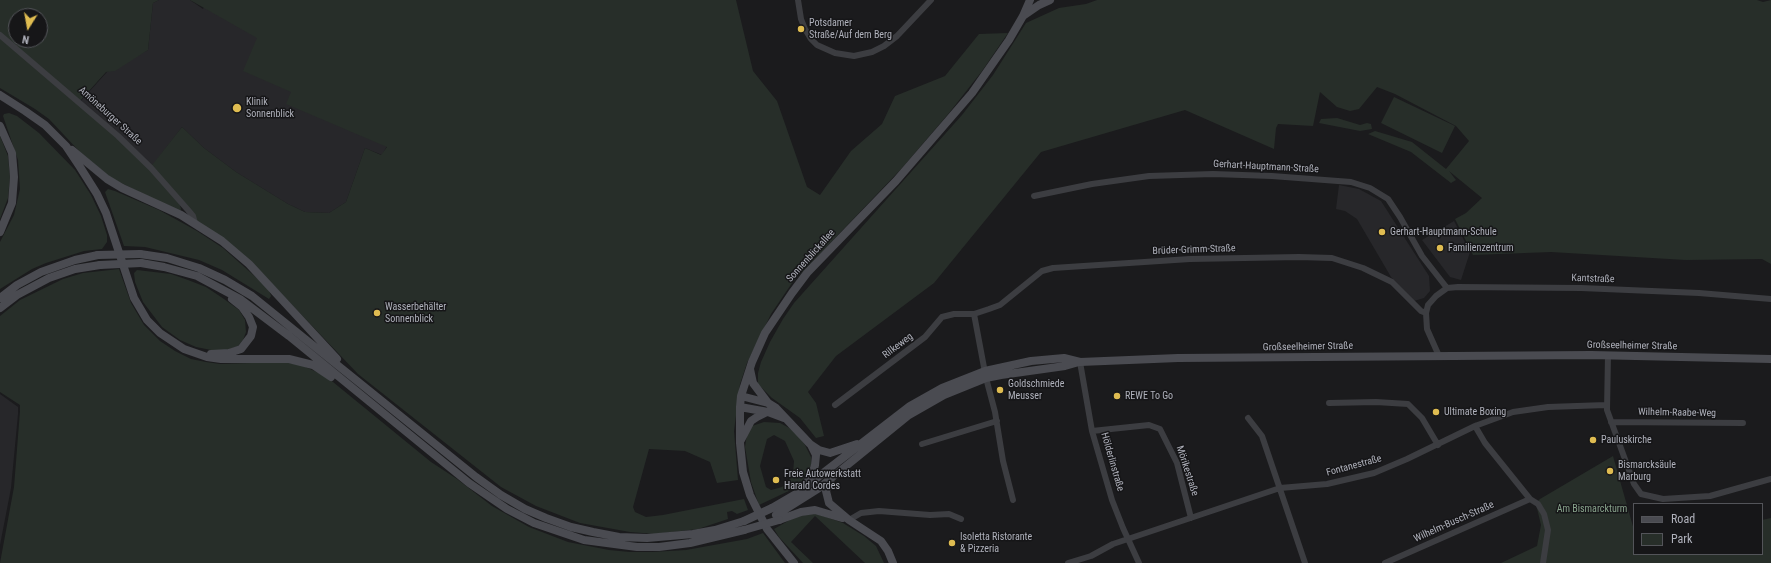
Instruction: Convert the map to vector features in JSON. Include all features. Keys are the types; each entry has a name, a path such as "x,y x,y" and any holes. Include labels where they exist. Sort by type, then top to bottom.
{"main road":[{"name":"Sonnenblickallee","path":"794,563 770,535 745,482 740,443 740,407 741,396 750,368 765,333 792,293 808,273 896,181 972,93 1009,40 1023,16 1030,0"},
{"path":"1023,16 1039,5 1050,0"},
{"path":"0,95 35,117 66,146 112,182 195,223 222,241 250,264 321,339 349,373"},
{"path":"0,126 12,153 14,177 12,203 0,232"},
{"path":"66,146 90,181 102,204 114,233 134,298 143,314 160,333 172,342 196,354 221,359 278,358 296,360 320,369 348,391 366,399"},
{"path":"0,298 17,285 41,272 75,260 98,255 140,254 167,258 225,280 252,296 476,477 501,495 525,509 546,518 572,527 619,537 647,538 693,534 715,530 744,521 776,514 815,510 849,520"},
{"path":"0,308 22,292 49,278 75,269 100,264 142,263 197,276 221,287 251,306 454,471 488,496 520,516 554,531 584,540 605,544 648,547 704,541 744,530 776,514 805,498 909,416 944,395 985,375"},
{"path":"196,354 218,354 235,351 246,345 253,331 252,322 242,307 197,276"},
{"name":"Großseelheimer Straße","path":"796,494 910,406 942,388 985,375 1016,363 1043,359 1064,358 1080,362 1158,358 1608,355 1771,359"},
{"path":"750,368 753,383 768,403"},
{"path":"741,396 768,403 776,408 810,444 819,450 830,452 866,440"},
{"path":"740,407 768,412 787,419"},
{"path":"740,443 745,430 751,421 768,412"},
{"path":"776,514 811,478 814,472 816,455 810,444"},
{"path":"832,478 826,492 827,498 833,508 881,541 888,551 893,563"}],"street":[{"path":"798,0 805,29 811,39 817,45 835,53 854,56 872,52 884,46 897,36 931,0"},
{"name":"Amöneburger Straße","path":"0,35 118,136 151,168 177,197 193,216 195,223"},
{"name":"Gerhart-Hauptmann-Straße","path":"1034,196 1092,184 1149,176 1213,174 1272,176 1351,182 1370,188 1388,199 1422,256 1447,288"},
{"name":"Brüder-Grimm-Straße","path":"974,314 1000,305 1032,277 1047,269 1190,259 1299,257 1332,258 1378,274 1392,282 1421,311 1426,313"},
{"path":"1439,356 1427,329 1426,313 1428,305 1436,296 1447,288"},
{"name":"Kantstraße","path":"1447,288 1588,288 1700,293 1771,299"},
{"name":"Rilkeweg","path":"835,405 925,337 942,317 954,314 974,314"},
{"path":"974,314 985,375 997,421 1003,460 1013,500"},
{"path":"1608,355 1606,405 1634,484 1638,491 1644,496 1663,499 1710,496 1771,479"},
{"name":"Hölderlinstraße","path":"1080,362 1092,431 1112,500 1139,563"},
{"path":"1329,403 1376,402 1408,404 1422,418 1438,445"},
{"name":"Fontanestraße","path":"1068,563 1091,556 1113,544 1280,488 1327,484 1374,473 1438,445 1475,426 1513,412 1548,407 1606,405"},
{"path":"1248,418 1262,436 1305,563"},
{"path":"922,444 997,421"},
{"name":"Wilhelm-Raabe-Weg","path":"1611,422 1743,423"},
{"name":"Mörikestraße","path":"1092,431 1149,425 1160,429 1176,463 1191,518"},
{"path":"1475,426 1485,443 1530,499 1538,504 1544,514 1548,527 1547,544 1543,563"},
{"name":"Wilhelm-Busch-Straße","path":"1385,563 1530,499"},
{"path":"849,520 861,513 879,511 930,515 949,514 961,519"}],"shaded area":[{"name":"Klinik Sonnenblick","path":"159,0 190,0 203,9 208,0 394,133 382,155 365,148 346,202 329,213 305,212 288,204 236,172 204,148 182,127 152,166 79,103 107,72 148,50 153,3"},
{"name":"Gerhart-Hauptmann-Schule","path":"1339,185 1359,189 1381,201 1429,276 1430,291 1424,298 1414,301 1391,277 1357,219 1345,211 1336,209"},
{"path":"1454,221 1470,252 1461,280 1450,277 1422,240"},
{"path":"0,394 18,407 18,414 11,488 0,545"}],"green space":[{"path":"0,0 159,0 153,3 148,50 115,71 106,72 79,102 152,165 182,127 204,148 236,172 288,204 305,212 329,213 346,202 365,148 381,155 387,147 286,104 291,92 243,71 257,38 190,0 736,0 753,71 777,101 807,187 820,195 851,151 882,124 895,96 945,76 979,34 1008,33 982,71 949,113 902,168 792,283 771,314 747,363 740,384 734,431 738,480 717,483 710,462 685,451 649,449 633,507 635,512 646,517 663,515 744,499 748,510 737,514 732,511 727,512 728,519 698,529 655,534 630,532 580,523 536,506 501,487 358,374 256,267 195,220 179,202 181,209 180,212 111,178 80,152 49,119 0,88"},
{"path":"1097,0 1757,0 1763,2 1771,0 1771,264 1762,259 1686,260 1551,252 1473,255 1455,219 1466,213 1482,198 1449,171 1456,180 1451,183 1411,152 1368,134 1375,131 1412,142 1446,169 1469,141 1456,126 1395,94 1377,87 1359,109 1350,111 1337,107 1320,92 1313,126 1278,124 1276,128 1274,149 1185,110 1041,152 934,283 836,356 808,392 816,403 824,436 816,438 800,418 772,398 758,384 758,373 761,362 783,319 794,303 962,115 993,75 1026,23 1059,8 1086,4"},
{"path":"1394,97 1455,126 1442,153 1381,123"},
{"path":"9,113 17,116 39,133 75,170 91,195 101,216 107,235 107,242 102,249 84,251 32,269 0,289 0,242 14,215 20,189 18,160 3,116 4,114"},
{"path":"1337,118 1360,125 1367,123 1371,124 1372,129 1360,131 1319,123 1321,119"},
{"path":"0,136 8,156 10,177 8,198 0,219"},
{"path":"108,189 159,210 197,231 223,248 268,288 271,296 269,299 222,270 199,260 145,247 124,246 105,192"},
{"path":"119,269 131,303 144,325 160,341 175,351 191,359 206,362 220,364 282,362 301,365 319,373 333,382 431,462 457,479 492,506 529,527 568,542 609,550 630,552 686,550 747,539 763,533 785,563 0,563 14,487 20,405 0,392 0,316 20,300 63,279 83,273"},
{"path":"137,270 171,274 206,287 239,310 245,320 246,332 243,340 238,346 227,350 211,350 196,347 180,340 162,327 143,302 135,282 134,273"},
{"path":"764,422 780,423 795,431 811,457 811,465 803,480 793,489 759,505 751,482 745,447 747,434 752,426","holes":["774,435 785,441 794,461 793,473 782,487 771,490 766,487 760,466 767,439"]},
{"name":"Am Bismarckturm","path":"1613,456 1633,526 1633,555 1763,555 1763,520 1771,518 1771,563 1501,563 1537,546 1541,525 1536,504 1549,536 1537,502"},
{"path":"815,513 843,523 864,536 876,546 884,563 865,563 815,516 791,542 813,563 803,563 779,537 774,529 795,517"}],"place":[{"name":"Potsdamer Straße/Auf dem Berg","path":"801,29"},
{"name":"Klinik Sonnenblick","path":"237,108"},
{"name":"Gerhart-Hauptmann-Schule","path":"1382,232"},
{"name":"Familienzentrum","path":"1440,248"},
{"name":"Wasserbehälter Sonnenblick","path":"377,313"},
{"name":"Goldschmiede Meusser","path":"1000,390"},
{"name":"REWE To Go","path":"1117,396"},
{"name":"Ultimate Boxing","path":"1436,412"},
{"name":"Pauluskirche","path":"1593,440"},
{"name":"Bismarcksäule Marburg","path":"1610,471"},
{"name":"Freie Autowerkstatt Harald Cordes","path":"776,480"},
{"name":"Isoletta Ristorante & Pizzeria","path":"952,543"}]}
